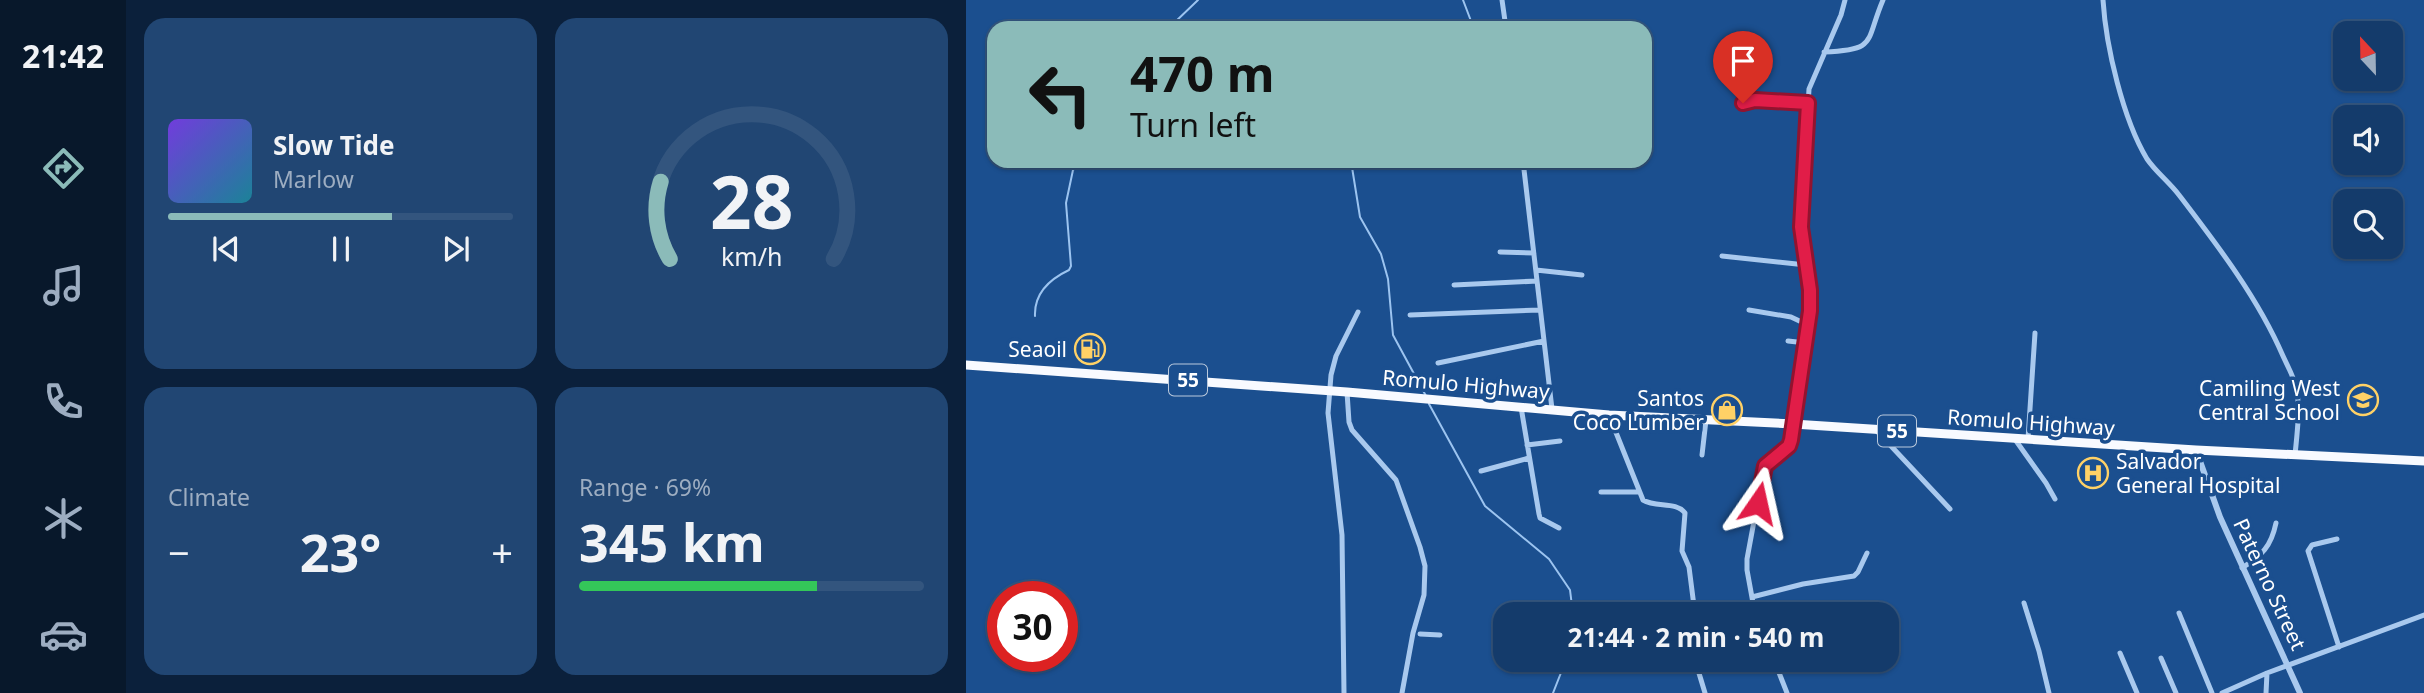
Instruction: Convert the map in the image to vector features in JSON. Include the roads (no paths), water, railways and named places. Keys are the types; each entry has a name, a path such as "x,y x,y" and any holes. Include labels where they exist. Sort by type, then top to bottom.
{"highway":[{"name":"Romulo Highway","path":"966,365 1348,392 1609,415 2424,461"}],"street":[{"path":"1502,0 1505,21"},
{"path":"1753,602 1747,559 1762,478 1765,466 1789,446 1808,325 1810,299 1801,227 1808,103 1811,84 1845,0"},
{"path":"1824,52 1856,50 1863,46 1871,38 1883,0"},
{"path":"2103,0 2108,48 2142,148 2153,166 2176,191 2218,247 2245,288 2274,336 2297,388 2299,416 2295,455"},
{"path":"1743,103 1755,100 1808,103"},
{"path":"1524,168 1552,409"},
{"path":"1500,252 1534,253"},
{"path":"1722,256 1806,265"},
{"path":"1536,270 1582,275"},
{"path":"1454,285 1537,281"},
{"path":"1410,315 1540,310"},
{"path":"1749,310 1791,317 1808,325"},
{"path":"1344,693 1342,549 1328,413 1336,356 1358,312"},
{"path":"2028,439 2035,333"},
{"path":"1438,363 1544,341"},
{"path":"1788,341 1806,343"},
{"path":"1348,392 1349,422 1352,429 1396,480 1425,566 1424,595 1402,693"},
{"path":"1520,407 1540,518 1559,528"},
{"path":"1609,415 1638,492 1647,503 1679,507 1685,513 1682,551 1689,568 1693,602"},
{"path":"1702,455 1706,420"},
{"path":"1876,429 1950,509"},
{"path":"2014,439 2055,499"},
{"path":"1527,445 1560,441"},
{"name":"Paterno Street","path":"2196,450 2220,517 2300,693"},
{"path":"1481,471 1529,458"},
{"path":"1601,492 1638,492"},
{"path":"2242,568 2262,555 2274,534 2276,523"},
{"path":"2337,540 2312,545 2308,551 2339,647"},
{"path":"1752,597 1803,584 1854,576 1867,553"},
{"path":"2024,603 2049,693"},
{"path":"2179,613 2212,693"},
{"path":"2222,693 2267,673 2424,615"},
{"path":"1416,633 1440,635"},
{"path":"2120,653 2137,693"},
{"path":"2161,658 2175,693"},
{"path":"1699,672 1705,693"},
{"path":"1779,672 1787,693"},
{"path":"2266,693 2267,673"}],"waterway":[{"path":"1176,21 1198,0"},
{"path":"1463,0 1471,21"},
{"path":"1035,316 1037,300 1044,288 1071,266 1066,203 1075,168"},
{"path":"1352,168 1360,217 1381,254 1388,279 1393,335 1426,396"},
{"path":"1429,404 1485,506 1549,559 1570,590 1572,602"},
{"path":"1553,693 1561,672"}],"place":[{"name":"Seaoil","path":"1090,349"},
{"name":"Camiling West Central School","path":"2363,400"},
{"name":"Santos Coco Lumber","path":"1727,410"},
{"name":"Salvador General Hospital","path":"2093,473"}]}
